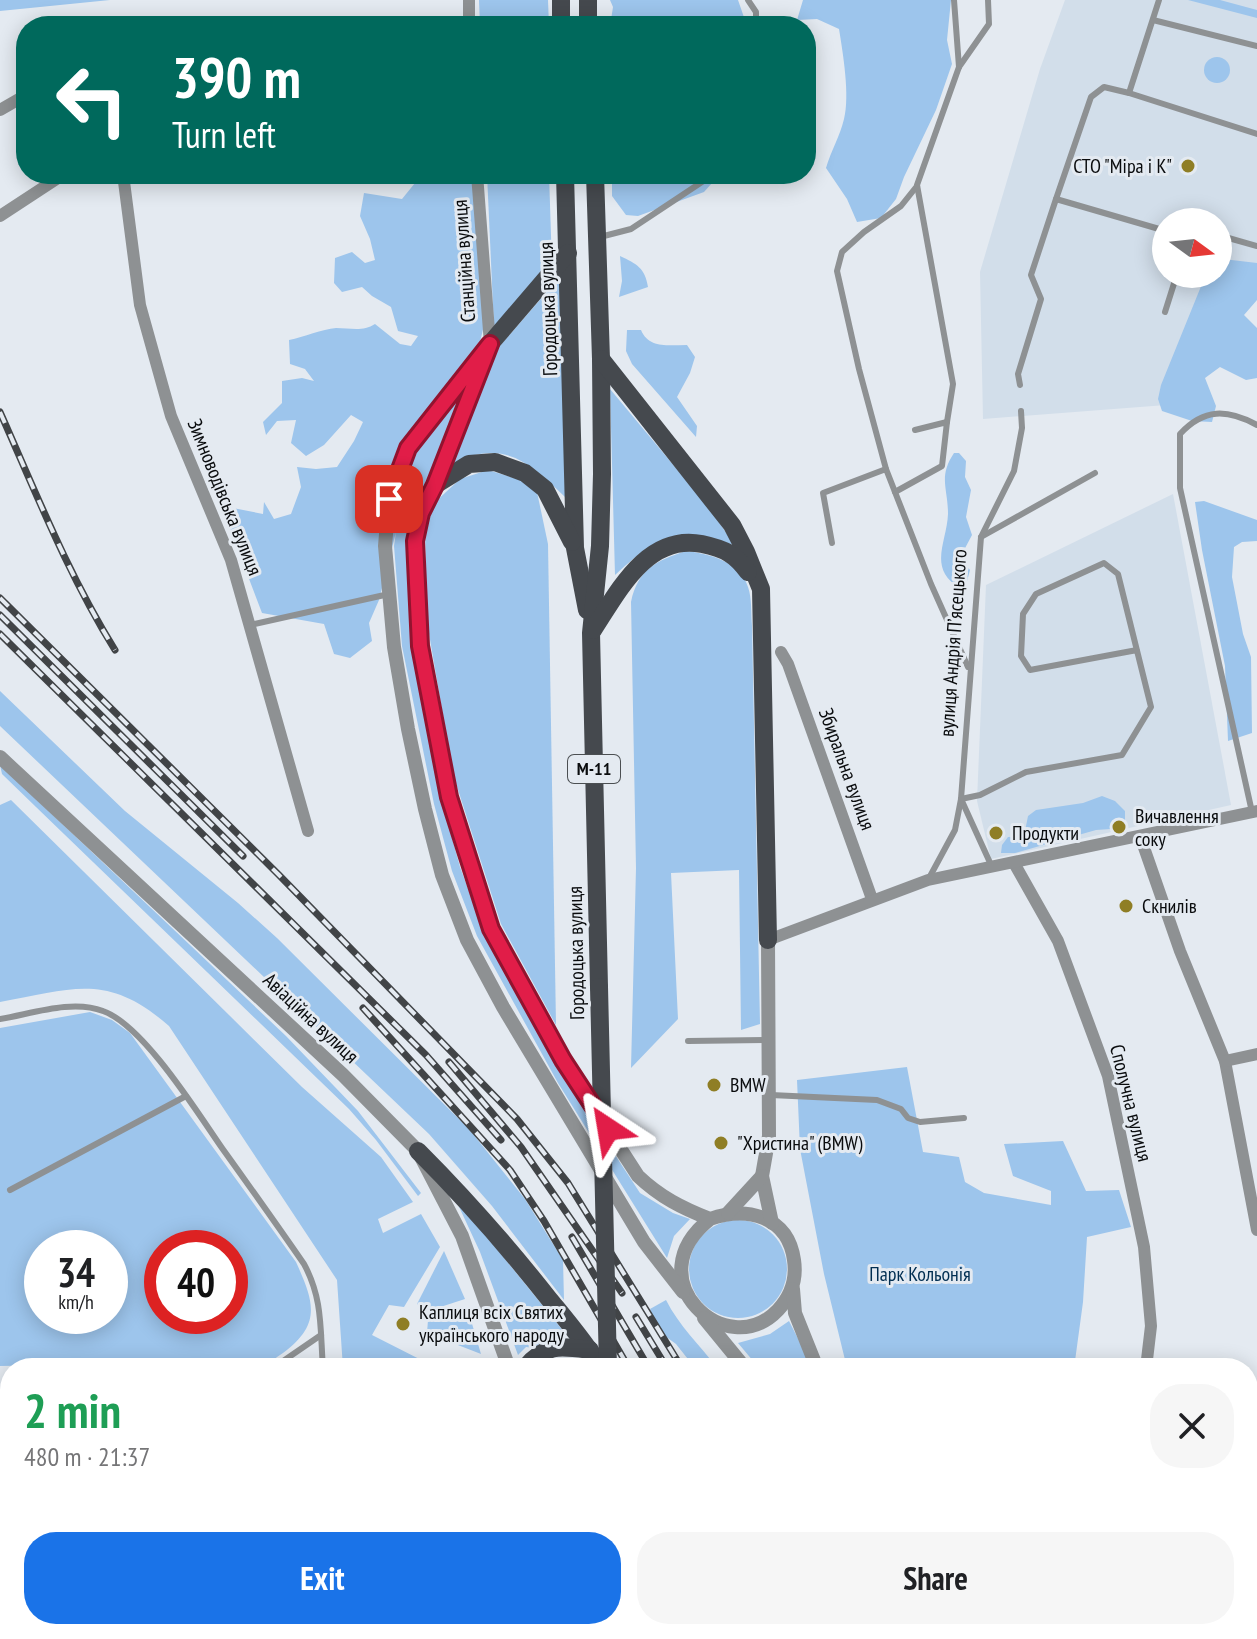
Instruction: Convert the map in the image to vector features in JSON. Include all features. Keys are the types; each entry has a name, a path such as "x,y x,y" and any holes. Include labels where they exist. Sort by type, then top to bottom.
{"main road":[{"name":"Городоцька вулиця","path":"565,184 575,548 591,633"},
{"name":"Городоцька вулиця","path":"595,184 601,359 600,546 591,633 608,1358"},
{"path":"490,344 568,253"},
{"path":"601,359 732,525 761,589 768,940"},
{"path":"435,485 469,464 495,462 525,473 545,489 575,548"},
{"path":"591,633 627,578 650,556 667,546 688,542 718,548 737,557 761,589"},
{"path":"418,1151 472,1205 595,1358"},
{"path":"534,1358 540,1351 562,1346 590,1350"}],"street":[{"path":"0,216 49,184"},
{"name":"Зимноводівська вулиця","path":"124,184 140,305 171,416 231,560 308,831"},
{"name":"Станційна вулиця","path":"478,184 490,344"},
{"path":"490,344 421,513 415,541 420,646 449,797 491,929 563,1060 638,1176 666,1199 710,1219"},
{"path":"490,344 408,448 389,499 385,546 394,647 425,809 442,875 467,940 542,1074 644,1242 737,1358"},
{"name":"Збиральна вулиця","path":"781,652 788,664 872,899"},
{"name":"Авіаційна вулиця","path":"0,757 343,1075 418,1151 462,1236 505,1358"},
{"path":"772,1223 762,1176 769,1136 768,940 928,880 1254,812"},
{"path":"1140,836 1180,951 1225,1061 1257,1230"},
{"name":"Сполучна вулиця","path":"1014,863 1058,941 1108,1076 1144,1247 1151,1326 1147,1358"},
{"path":"1225,1061 1257,1054"},
{"path":"728,1213 762,1176"},
{"path":"793,1287 774,1315 742,1327 725,1326 710,1320 695,1307 681,1278 681,1260 697,1229 710,1219 743,1212 759,1215 772,1223 783,1234 793,1253 795,1313 813,1358"}],"lane":[{"path":"954,0 959,67"},
{"path":"969,670 886,469 837,271 842,252 901,206 917,185 959,67 989,24 988,0"},
{"path":"1129,93 1159,0"},
{"path":"1153,20 1257,46"},
{"path":"1020,385 1018,374 1041,299 1031,275 1091,97 1104,87 1257,134"},
{"path":"598,237 631,229 699,184"},
{"path":"895,492 942,466 953,384 917,185"},
{"path":"1056,199 1152,227"},
{"path":"1232,239 1257,246"},
{"path":"1165,312 1173,288"},
{"name":"вулиця Андрія Пʼясецького","path":"928,880 955,830 961,799 981,537 1014,471 1022,428 1021,411"},
{"path":"1254,812 1180,488 1180,434 1192,421 1212,414 1233,414 1257,425"},
{"path":"915,430 947,422"},
{"path":"832,543 823,493 886,469"},
{"path":"981,537 1095,473"},
{"path":"992,867 961,799 980,795 1026,772 1122,755 1151,707 1137,650 1118,574 1104,563 1036,594 1023,614 1021,656 1030,670 1137,650"},
{"path":"250,625 389,594"},
{"path":"0,1019 77,1006 102,1010 121,1020 137,1035 186,1096 304,1264 316,1288 320,1305 322,1358"},
{"path":"688,1041 769,1040"},
{"path":"769,1095 877,1100 901,1109 908,1118 920,1122 964,1118"},
{"path":"10,1190 186,1096"},
{"path":"288,1358 321,1335"}],"shaded area":[{"path":"1065,0 1257,0 1257,268 1232,260 1232,208 1152,208 1152,288 1205,288 1166,405 983,419 980,272 1040,69"},
{"path":"1173,494 1231,805 991,859 977,801 986,585"}],"green space":[{"path":"0,0 110,0 0,11"},
{"path":"479,0 548,0 549,16 480,16"},
{"path":"610,0 738,0 744,16 612,16"},
{"path":"803,0 951,0 947,40 952,64 936,110 896,199 881,218 857,222 847,199 826,168 846,109 839,29 816,19 816,16 798,16"},
{"path":"1188,0 1220,0 1257,10 1257,18"},
{"path":"1217,57 1226,61 1230,70 1226,79 1217,83 1208,79 1204,70 1208,61"},
{"path":"414,184 476,184 485,321 468,392 461,398 447,440 412,517 408,555 413,647 442,801 460,867 484,932 564,1077 640,1193 673,1213 690,1219 674,1236 667,1258 558,1083 477,936 452,871 434,804 402,646 394,546 396,532 379,600 369,623 372,641 350,658 334,654 324,624 262,613 226,518 228,507 263,514 264,502 274,519 291,514 301,487 297,467 337,467 363,422 351,415 324,445 306,456 291,443 296,420 277,421 266,435 263,422 282,403 282,381 302,378 314,381 305,369 290,364 289,340 336,328 361,329 375,324 400,344 411,346 418,336 398,331 391,307 362,287 342,292 334,283 335,258 352,252 365,263 375,260 360,216 364,193 402,199"},
{"path":"487,184 549,184 552,266 494,328"},
{"path":"612,184 711,184 704,192 638,216 626,215 612,196"},
{"path":"620,256 639,267 648,287 619,297 622,281"},
{"path":"1232,260 1257,263 1257,300 1244,315 1257,328 1257,378 1246,380 1220,367 1205,378 1216,406 1212,422 1192,421 1162,411 1158,399 1200,288 1232,288"},
{"path":"564,272 565,497 527,465 502,454 487,453 453,463 493,354"},
{"path":"627,330 641,330 649,340 660,345 687,345 695,357 677,397 697,426 696,437 632,364 626,351"},
{"path":"610,389 710,509 735,546 698,535 669,537 643,551 615,575"},
{"path":"954,453 959,453 966,461 965,477 971,490 966,517 972,535 963,552 963,562 970,570 966,585 960,588 950,581 941,564 948,514 945,476"},
{"path":"488,470 524,481 537,492 548,544 556,1025 501,924 453,774 427,622 425,527 432,505 460,479"},
{"path":"1204,501 1257,520 1257,541 1242,542 1234,547 1232,577 1243,634 1251,657 1252,733 1228,741 1225,666 1195,502"},
{"path":"686,551 714,557 731,565 744,578 750,596 760,1024 741,1030 739,870 671,873 678,1019 631,1068 636,868 631,602 638,582 650,568"},
{"path":"0,691 125,811 277,938 469,1129 525,1199 563,1260 564,1300 492,1206 429,1134 0,726"},
{"path":"0,765 286,1036 358,1111 421,1193 418,1196 349,1109 2,774"},
{"path":"1102,796 1115,801 1125,811 1125,828 1096,830 1015,853 1001,853 1008,837 1024,836 1028,816 1036,810 1083,803"},
{"path":"11,800 302,1087 381,1157 413,1202 378,1219 383,1233 421,1214 440,1247 404,1307 389,1305 372,1335 417,1358 342,1358 337,1280 169,1026 147,1009 108,991 70,990 0,1002 0,805"},
{"path":"90,1012 112,1020 130,1033 296,1262 310,1301 309,1322 295,1342 276,1358 0,1358 0,1028"},
{"name":"Парк Кольонія","path":"907,1067 923,1152 959,1157 965,1182 984,1193 1051,1205 1051,1191 1013,1176 1004,1144 1063,1141 1086,1191 1119,1190 1131,1227 1087,1237 1075,1358 845,1358 824,1274 800,1149 797,1080"},
{"path":"454,1196 564,1332 550,1335 534,1348 526,1347 518,1355 480,1252"},
{"path":"738,1220 757,1223 773,1234 784,1250 787,1269 784,1288 773,1304 757,1315 738,1318 719,1315 703,1304 692,1288 689,1269 692,1250 703,1234 719,1223"},
{"path":"444,1251 465,1299 425,1312 417,1304"},
{"path":"666,1300 709,1358 687,1358 676,1344 658,1331 650,1309"},
{"path":"467,1307 481,1354 427,1333 428,1320"},
{"path":"789,1321 808,1358 751,1358 738,1343 770,1334"}],"railway":[{"path":"0,412 67,563 115,650"},
{"path":"0,598 279,875 517,1119 568,1183 676,1358"},
{"path":"0,615 243,856"},
{"path":"0,634 426,1055 501,1140"},
{"path":"363,1008 510,1170 544,1221 623,1358"},
{"path":"449,1062 521,1147 622,1293"},
{"path":"572,1237 643,1358"},
{"path":"636,1317 661,1358"}],"place":[{"name":"СТО \"Міра і К\"","path":"1188,166"},
{"name":"Вичавлення соку","path":"1119,827"},
{"name":"Продукти","path":"996,833"},
{"name":"Скнилів","path":"1126,906"},
{"name":"BMW","path":"714,1085"},
{"name":"\"Христина\" (BMW)","path":"721,1143"},
{"name":"Каплиця всіх Святих українського народу","path":"403,1324"}],"route":[{"path":"389,499 408,448 490,344 421,513 415,541 420,646 449,797 491,929 563,1060 608,1129"}]}
